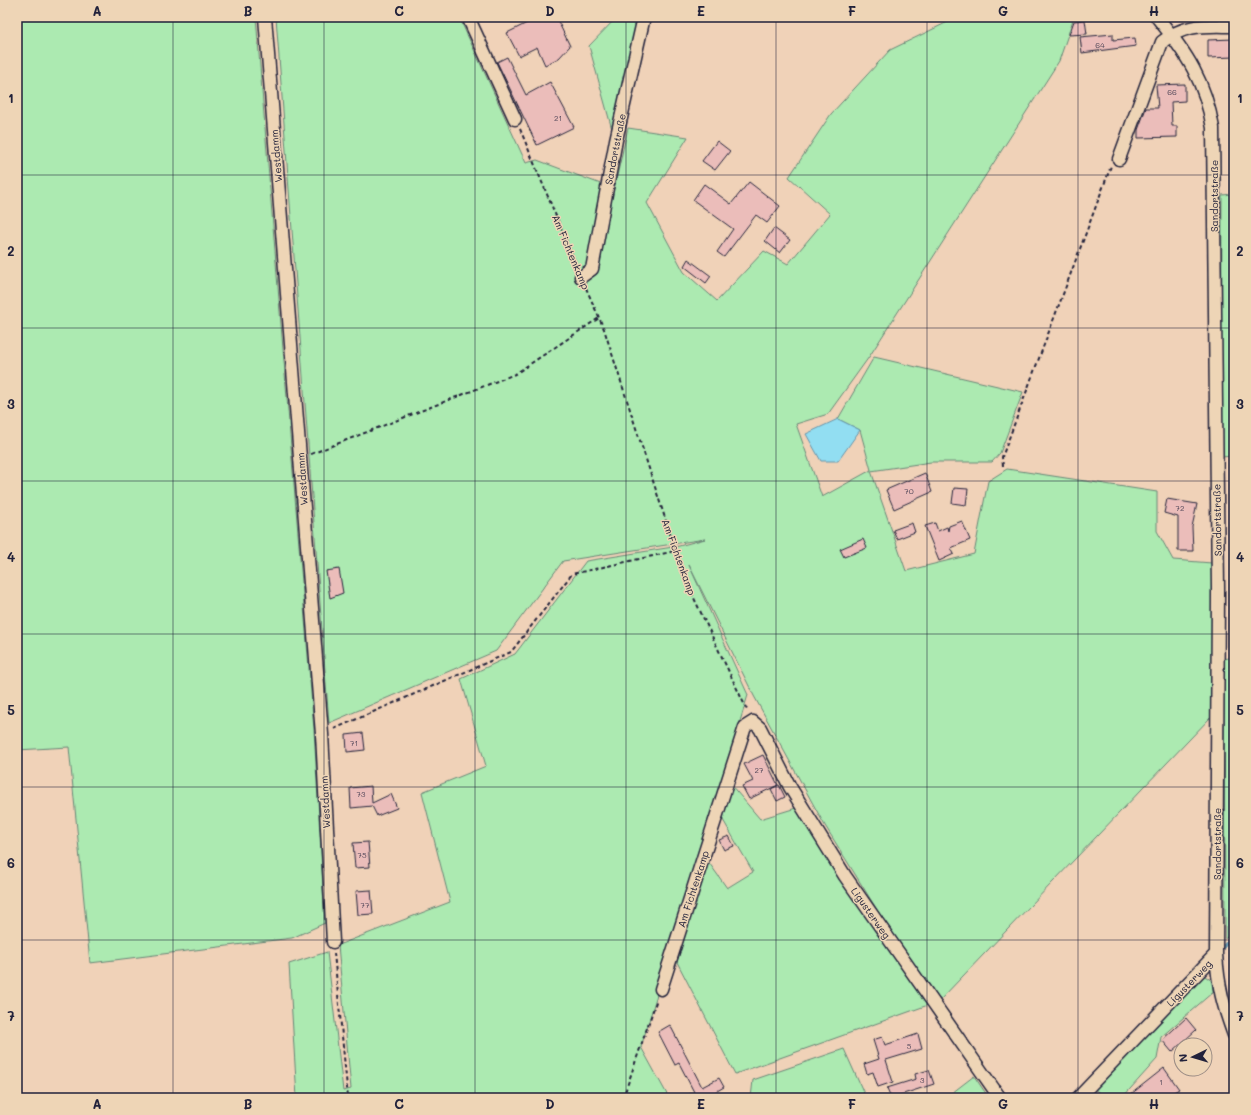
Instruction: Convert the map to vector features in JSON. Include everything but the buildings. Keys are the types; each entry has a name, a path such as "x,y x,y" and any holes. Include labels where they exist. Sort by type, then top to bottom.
{"street":[{"name":"Westdamm","path":"265,17 322,734 333,942"},
{"path":"468,17 515,119"},
{"name":"Sandortstraße","path":"581,277 592,269 616,140 644,17"},
{"name":"Sandortstraße","path":"1157,17 1184,51 1204,90 1213,128 1218,590 1216,954 1222,1005 1234,1035"},
{"path":"1119,159 1162,42 1171,34 1191,26 1234,26"},
{"name":"Ligusterweg","path":"753,722 760,728 790,786 845,876 1000,1098"},
{"name":"Am Fichtenkamp","path":"661,989 745,727 753,722"},
{"name":"Ligusterweg","path":"1078,1098 1216,954"}],"path":[{"name":"Am Fichtenkamp","path":"515,119 599,318 684,577 753,722"},
{"path":"1003,466 1002,457 1113,161 1119,159"},
{"path":"300,458 515,374 599,318"},
{"path":"322,734 511,652 572,574 675,551"},
{"path":"333,942 348,1098"},
{"path":"623,1098 661,989"}],"green space":[{"path":"17,17 256,17 314,730 325,923 292,938 90,963 69,747 17,750"},
{"path":"276,17 459,17 526,163 537,160 614,189 628,128 688,137 647,203 684,272 717,301 764,251 788,264 830,214 789,177 831,114 890,50 958,17 1074,17 1059,61 869,357 828,414 796,424 822,497 871,470 860,430 838,419 874,357 1023,392 1000,453 992,462 931,462 871,471 906,571 974,554 988,481 1007,469 1157,492 1157,531 1173,560 1212,563 1211,717 940,1000 892,934 824,824 754,696 689,565 748,695 641,1047 669,1098 297,1098 289,964 327,952 343,1091 351,1089 338,945 450,902 422,792 486,766 461,679 515,654 586,561 679,546 705,539 563,561 496,651 329,723"},
{"path":"617,17 638,17 613,133 589,46"},
{"path":"1234,194 1234,456 1221,457 1222,195"},
{"path":"1234,657 1234,930 1225,939 1224,659"},
{"path":"731,785 760,819 796,808 928,1005 735,1074 677,962 707,860 727,888 753,872 719,813"},
{"path":"1202,974 1212,981 1213,992 1161,1037 1157,1059 1122,1098 1107,1098 1094,1089"},
{"path":"844,1049 866,1098 751,1098 753,1080"},
{"path":"974,1076 989,1098 947,1098 948,1096"}],"water":[{"path":"838,419 860,430 838,461 821,461 806,434"}],"waterway":[{"path":"1220,950 1234,936"}]}
